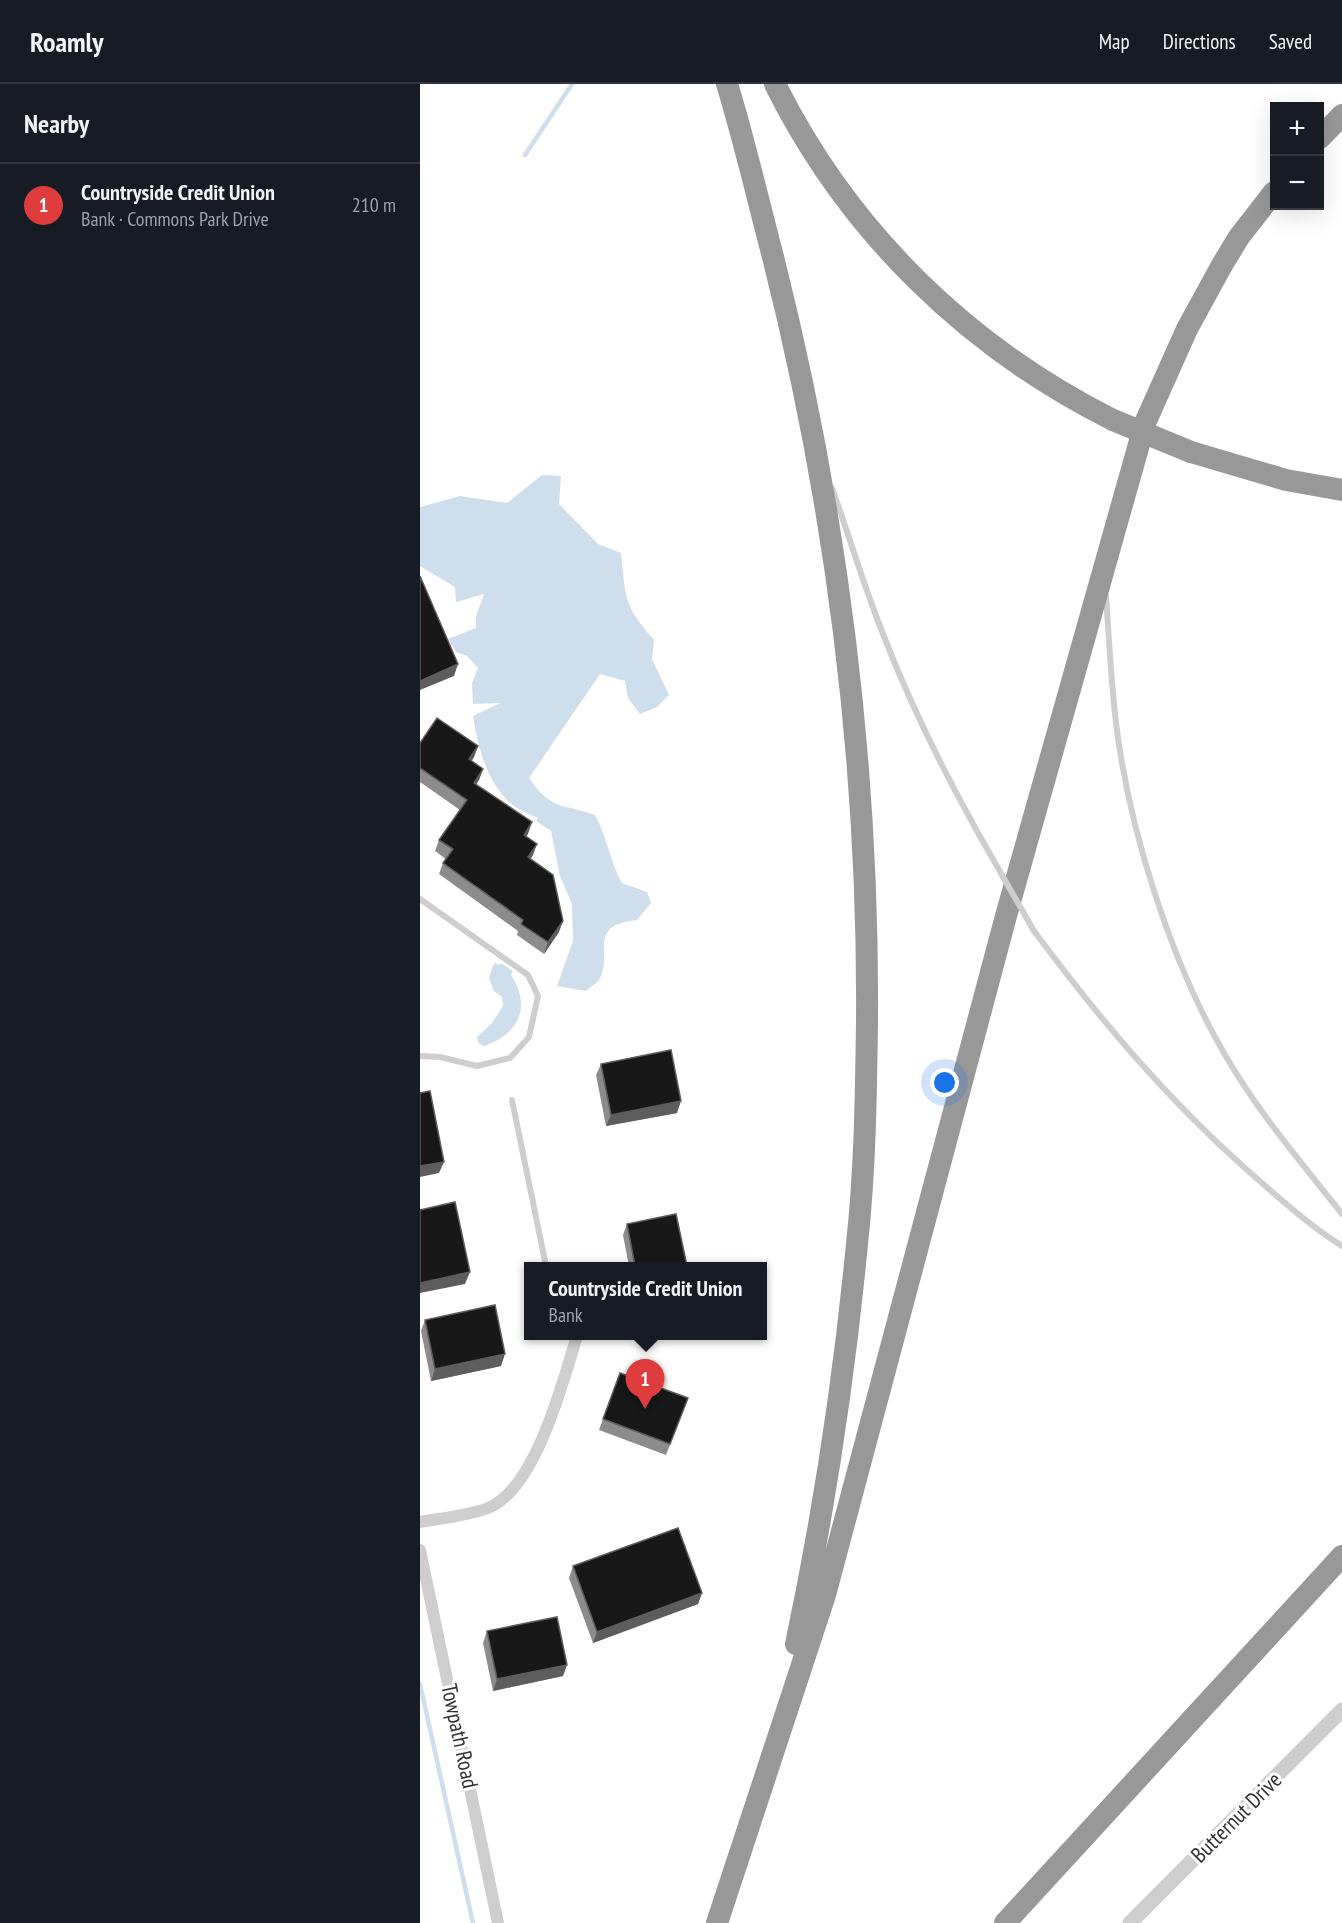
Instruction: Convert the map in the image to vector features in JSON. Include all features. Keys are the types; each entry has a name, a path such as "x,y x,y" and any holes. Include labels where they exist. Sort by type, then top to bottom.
{"highway":[{"path":"727,84 794,339 814,436 840,591 853,694 865,863 866,1090 858,1242 834,1443 802,1617 771,1766"},
{"path":"775,84 809,147 843,198 869,230 935,300 1040,379 1113,420 1191,452 1286,480 1342,490"},
{"path":"1324,134 1342,116"},
{"path":"717,1923 771,1766 825,1595 1000,938 1144,423 1174,356 1222,265 1239,237 1270,198"},
{"path":"1005,1923 1342,1556"}],"street":[{"path":"420,1522 490,1507 515,1485 541,1442 558,1402 576,1340"},
{"name":"Towpath Road","path":"420,1550 498,1923"},
{"name":"Butternut Drive","path":"1130,1923 1342,1710"}],"lane":[{"path":"814,436 885,639 958,797 1034,931 1127,1050 1174,1102 1278,1198 1342,1246"},
{"path":"1104,571 1116,723 1130,798 1173,945 1188,984 1224,1053 1257,1105 1342,1214"},
{"path":"420,899 528,975 538,996 529,1037 510,1058 477,1066 420,1056"},
{"path":"512,1100 545,1262"}],"water":[{"path":"542,475 561,476 559,504 598,544 621,553 625,591 631,609 654,640 652,659 669,695 657,707 640,714 628,698 625,681 600,674 529,778 537,789 551,801 595,815 622,883 647,892 651,903 637,920 621,923 606,934 600,978 586,991 557,986 573,941 572,904 560,876 551,831 536,821 538,818 507,800 492,779 481,754 473,716 500,703 473,704 472,683 478,668 467,656 456,652 448,639 476,628 476,616 484,594 456,602 455,587 420,566 420,507 460,496 507,503"},
{"path":"494,963 499,965 501,963 513,971 511,975 521,998 521,1008 513,1027 496,1041 484,1046 478,1043 477,1037 492,1023 503,1006 502,997 494,991 489,978"}],"building":[{"path":"420,576 458,664 420,681"},
{"path":"437,718 478,746 469,759 483,769 474,783 532,822 524,835 537,844 528,857 553,875 563,921 548,942 521,924 523,920 443,863 453,849 439,840 467,800 420,768 420,743"},
{"path":"671,1050 681,1101 611,1115 601,1064"},
{"path":"430,1091 444,1162 420,1166 420,1093"},
{"path":"455,1202 470,1272 420,1283 420,1210"},
{"path":"676,1214 686,1262 634,1262 627,1224"},
{"path":"495,1305 505,1354 435,1369 425,1320"},
{"path":"620,1373 688,1398 670,1444 603,1419"},
{"path":"678,1528 702,1593 597,1632 573,1566"},
{"path":"557,1617 567,1665 497,1679 487,1631"}],"waterway":[{"path":"525,155 572,84"},
{"path":"420,1684 473,1923"}],"place":[{"name":"Countryside Credit Union","path":"645,1409"}]}
